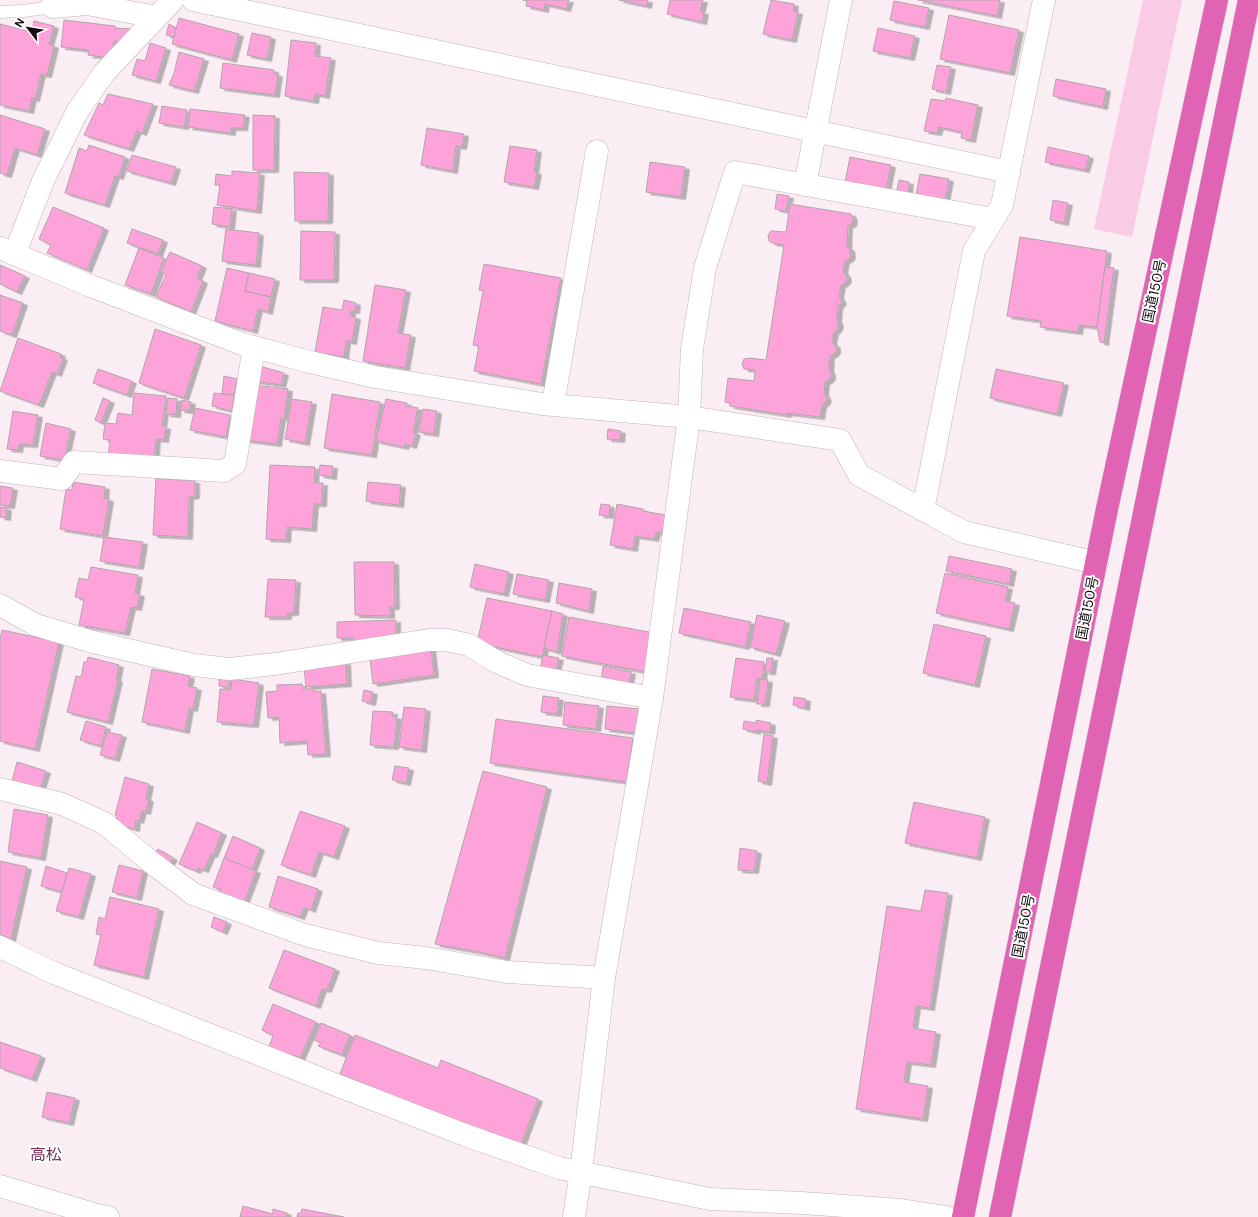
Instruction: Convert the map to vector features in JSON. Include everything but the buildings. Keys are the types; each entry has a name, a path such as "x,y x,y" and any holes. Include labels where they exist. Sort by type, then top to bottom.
{"highway":[{"name":"国道150号","path":"963,1217 1097,563 1108,502 1217,0"},
{"path":"1000,1217 1249,0"}],"street":[{"path":"172,0 104,73 77,112 7,251 90,286 242,344 375,377 553,404 689,417 840,440 859,475 964,532 1097,563"},
{"path":"193,0 1009,172"},
{"path":"805,185 841,0"},
{"path":"923,510 974,251 1002,205 1044,0"},
{"path":"53,4 87,4 156,17"},
{"path":"553,404 597,151"},
{"path":"574,1217 581,1172 604,978 652,698 689,417 692,349 705,268 735,172 993,220"},
{"path":"0,472 62,479 74,462 224,471 235,464 254,347"},
{"path":"0,606 36,626 93,642 194,665 230,669 275,664 429,640 447,640 469,645 497,662 527,675 652,698"},
{"path":"0,789 62,804 104,823 193,894 304,935 378,953 426,958 507,972 604,978"},
{"path":"0,947 54,973 451,1130 558,1168 710,1199 878,1208 946,1217"},
{"path":"0,1186 108,1217"}],"lane":[{"path":"0,12 22,11 53,4"}],"shaded area":[{"path":"1143,0 1182,0 1132,237 1094,229"}],"district":[{"name":"高松","path":"46,1154"}]}
